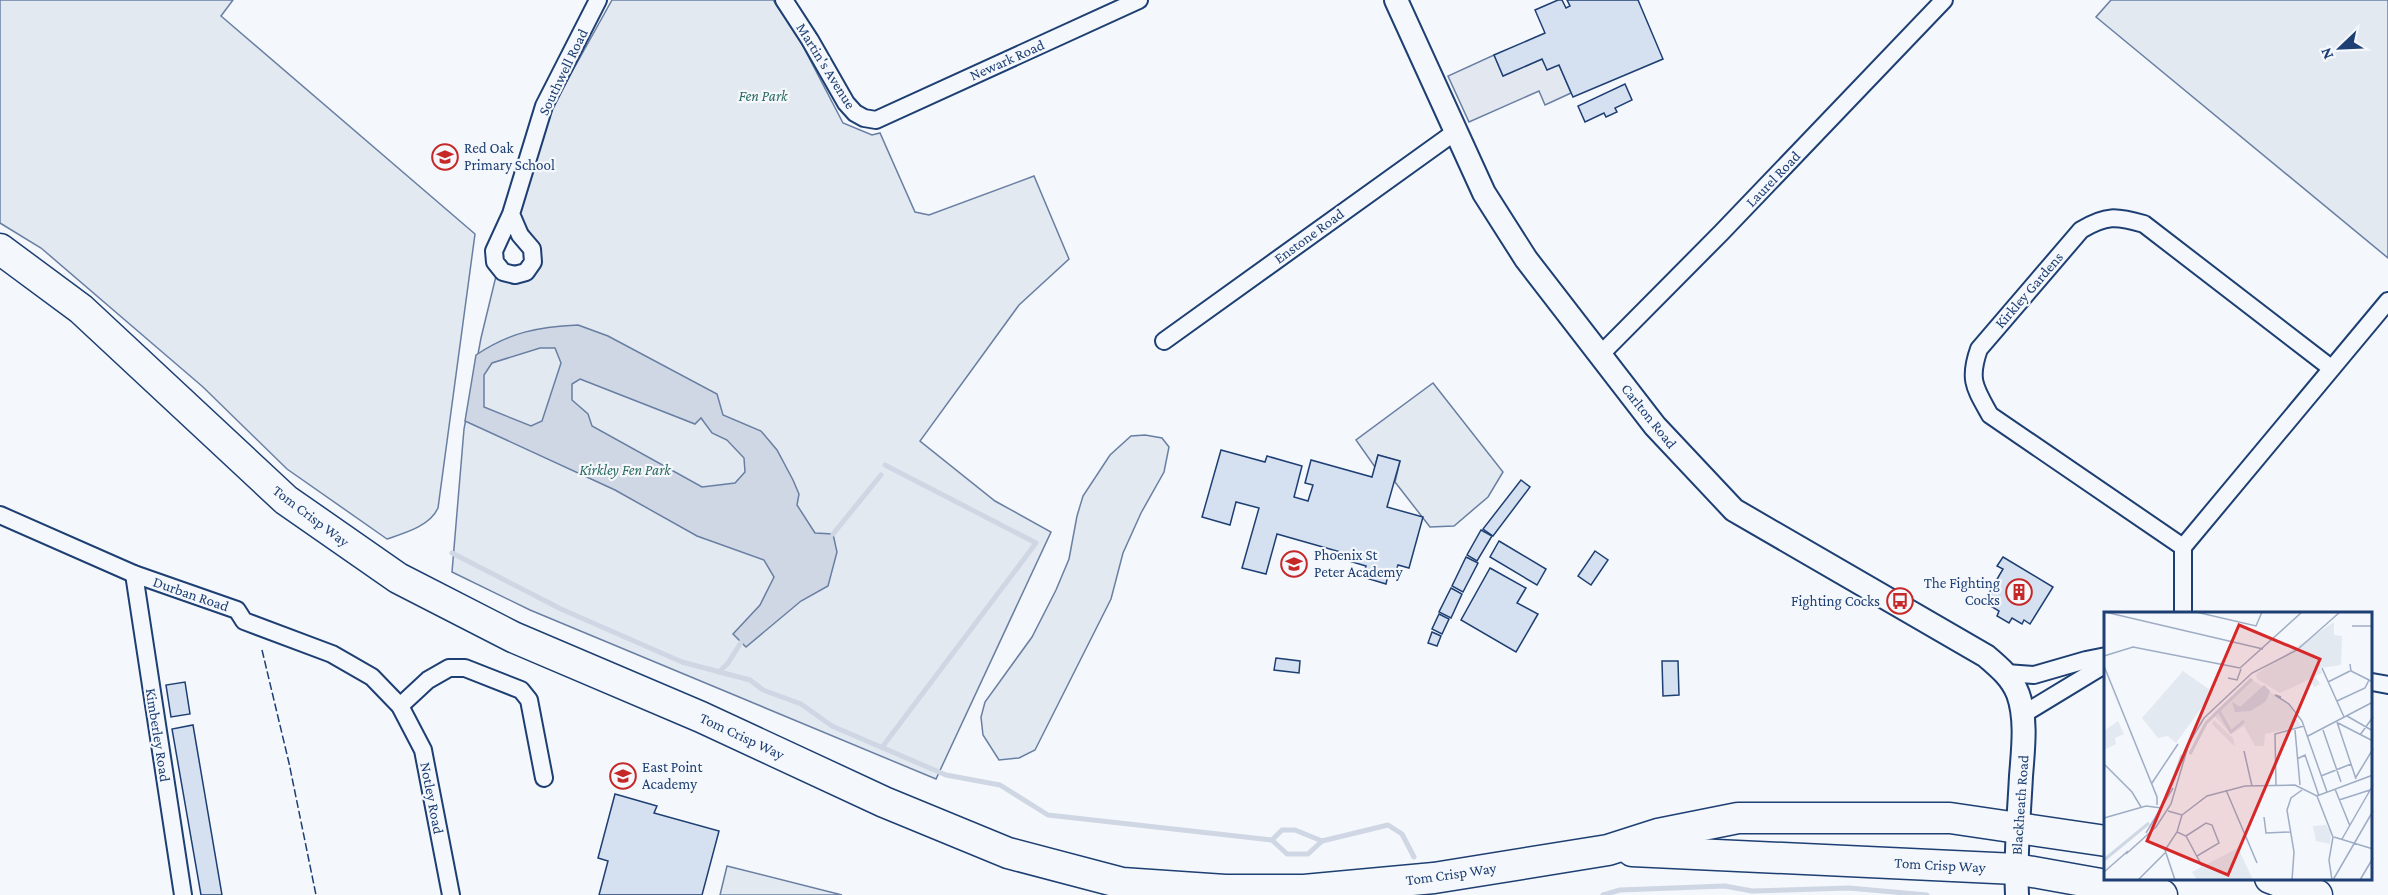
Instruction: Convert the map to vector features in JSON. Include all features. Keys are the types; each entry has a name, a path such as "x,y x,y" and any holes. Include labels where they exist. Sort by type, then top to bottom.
{"highway":[{"name":"Tom Crisp Way","path":"0,249 81,309 286,500 398,578 513,637 701,717 884,802 1008,853 1122,882 1225,890 1304,890 1434,878 1608,850 1658,834 1738,818 1950,818 2104,841"},
{"path":"1800,818 1831,829 1998,840 2016,882"},
{"path":"2019,827 2035,855 2104,869"},
{"name":"Tom Crisp Way","path":"1608,850 2162,895"},
{"path":"2156,880 2163,881 2187,895"},
{"path":"2273,880 2317,895"}],"street":[{"name":"Southwell Road","path":"511,214 544,106 598,0"},
{"name":"Martin's Avenue","path":"784,0 846,103 855,113 864,118 876,120"},
{"name":"Newark Road","path":"876,120 1139,0"},
{"name":"Carlton Road","path":"1396,0 1455,132 1497,216 1526,260 1655,426 1734,510 1986,656 2006,673 2018,694 2022,714"},
{"name":"Laurel Road","path":"1600,355 1721,233 1944,0"},
{"name":"Enstone Road","path":"1164,341 1455,132"},
{"name":"Kirkley Gardens","path":"2183,547 1990,415 1975,388 1972,368 1979,349 2081,230 2098,220 2119,217 2144,224 2331,368"},
{"path":"2183,612 2183,547 2388,301"},
{"name":"Durban Road","path":"0,515 134,574 237,610 244,621 332,654 372,678 400,706"},
{"name":"Kimberley Road","path":"134,574 183,895"},
{"path":"2006,673 2034,675 2104,656"},
{"path":"2022,714 2104,665"},
{"path":"400,706 428,680 449,668 465,668 521,690 529,700 543,778"},
{"path":"2373,682 2388,685"},
{"name":"Notley Road","path":"400,706 423,750 451,895"},
{"name":"Blackheath Road","path":"2016,882 2024,751 2022,714"}],"green space":[{"path":"0,0 233,0 221,16 475,234 438,508 429,520 416,528 387,539 287,469 203,387 41,248 0,223"},
{"name":"Kirkley Fen Park","path":"612,0 773,0 794,29 843,123 872,135 880,133 915,212 929,215 1034,176 1069,259 1019,305 920,441 995,501 1051,532 936,779 530,610 452,572 464,429 481,338 496,276 512,284 530,279 535,270 539,254 537,247 519,217 553,106"},
{"path":"2111,0 2388,0 2388,258 2096,17"},
{"path":"1433,383 1503,472 1488,497 1454,526 1430,527 1395,482 1400,461 1378,455 1375,467 1356,440"},
{"path":"1145,435 1162,438 1169,447 1164,472 1141,513 1123,553 1111,599 1035,750 1019,758 999,760 983,735 981,717 985,702 1032,637 1056,590 1069,559 1083,496 1110,455 1131,436"},
{"path":"727,866 842,895 720,895"}],"shaded area":[{"path":"1494,55 1503,76 1542,59 1559,65 1571,93 1545,105 1539,91 1469,122 1448,76"},
{"path":"578,325 608,336 717,394 723,415 761,431 777,450 793,480 799,494 797,505 815,533 833,534 837,552 828,586 801,601 746,647 733,634 760,605 774,577 764,560 697,536 615,490 465,421 476,355 501,341 525,332","holes":["540,348 555,348 561,363 542,421 531,426 484,407 484,375 492,363","580,379 695,424 701,418 712,433 727,440 744,458 745,472 735,483 702,487 592,426 588,414 572,400 572,384"]}],"building":[{"path":"1562,0 1566,8 1570,6 1567,0 1638,0 1663,59 1573,97 1559,65 1547,70 1542,59 1503,76 1494,55 1545,33 1535,10"},
{"path":"1625,84 1632,100 1615,108 1617,112 1606,117 1604,113 1585,122 1578,106"},
{"path":"1221,450 1265,462 1267,456 1302,466 1294,497 1308,501 1313,485 1305,483 1311,460 1372,477 1378,455 1400,461 1387,507 1423,517 1409,568 1398,565 1394,577 1388,575 1386,584 1363,577 1366,566 1349,561 1351,555 1277,534 1266,574 1242,568 1259,508 1236,502 1230,525 1202,517"},
{"path":"1521,480 1530,487 1493,536 1483,529"},
{"path":"1481,530 1492,536 1477,561 1467,555"},
{"path":"1499,541 1546,569 1537,585 1490,557"},
{"path":"1595,551 1608,560 1591,585 1578,576"},
{"path":"1466,557 1478,563 1463,592 1452,586"},
{"name":"The Fighting Cocks","path":"2003,557 2053,587 2030,624 2024,620 2022,624 2012,618 2009,623 1997,616 1999,611 1989,605 1991,601 1986,598 2003,569 1997,566"},
{"path":"1490,568 1526,588 1517,603 1538,614 1516,652 1461,620"},
{"path":"1451,588 1462,594 1451,618 1439,612"},
{"path":"1439,614 1449,619 1442,634 1432,629"},
{"path":"1432,632 1441,636 1437,646 1428,643"},
{"path":"1276,658 1300,661 1299,673 1274,670"},
{"path":"1662,661 1678,661 1679,695 1663,696"},
{"path":"185,682 190,714 171,717 166,685"},
{"path":"193,725 222,895 201,895 172,729"},
{"path":"615,794 657,806 654,813 719,831 702,895 599,895 608,861 598,858"}],"waterway":[{"path":"883,746 1036,543 885,465"},
{"path":"833,534 881,475"},
{"path":"452,553 561,609 682,662 750,680 763,690 801,704 832,726 946,775 1000,785 1048,815 1272,840 1282,830 1295,830 1322,841 1388,825 1402,834 1414,857"},
{"path":"719,672 728,663 742,641"},
{"path":"1272,840 1287,854 1308,854 1322,841"},
{"path":"1603,895 1620,890 1725,886 1752,891 1849,888 1927,895"}],"fence":[{"path":"262,650 289,763 316,895"}],"place":[{"name":"Red Oak Primary School","path":"445,157"},
{"name":"Phoenix St Peter Academy","path":"1294,564"},
{"name":"The Fighting Cocks","path":"2019,592"},
{"name":"Fighting Cocks","path":"1900,601"},
{"name":"East Point Academy","path":"623,776"}],"park label":[{"name":"Fen Park","path":"763,96"}]}
